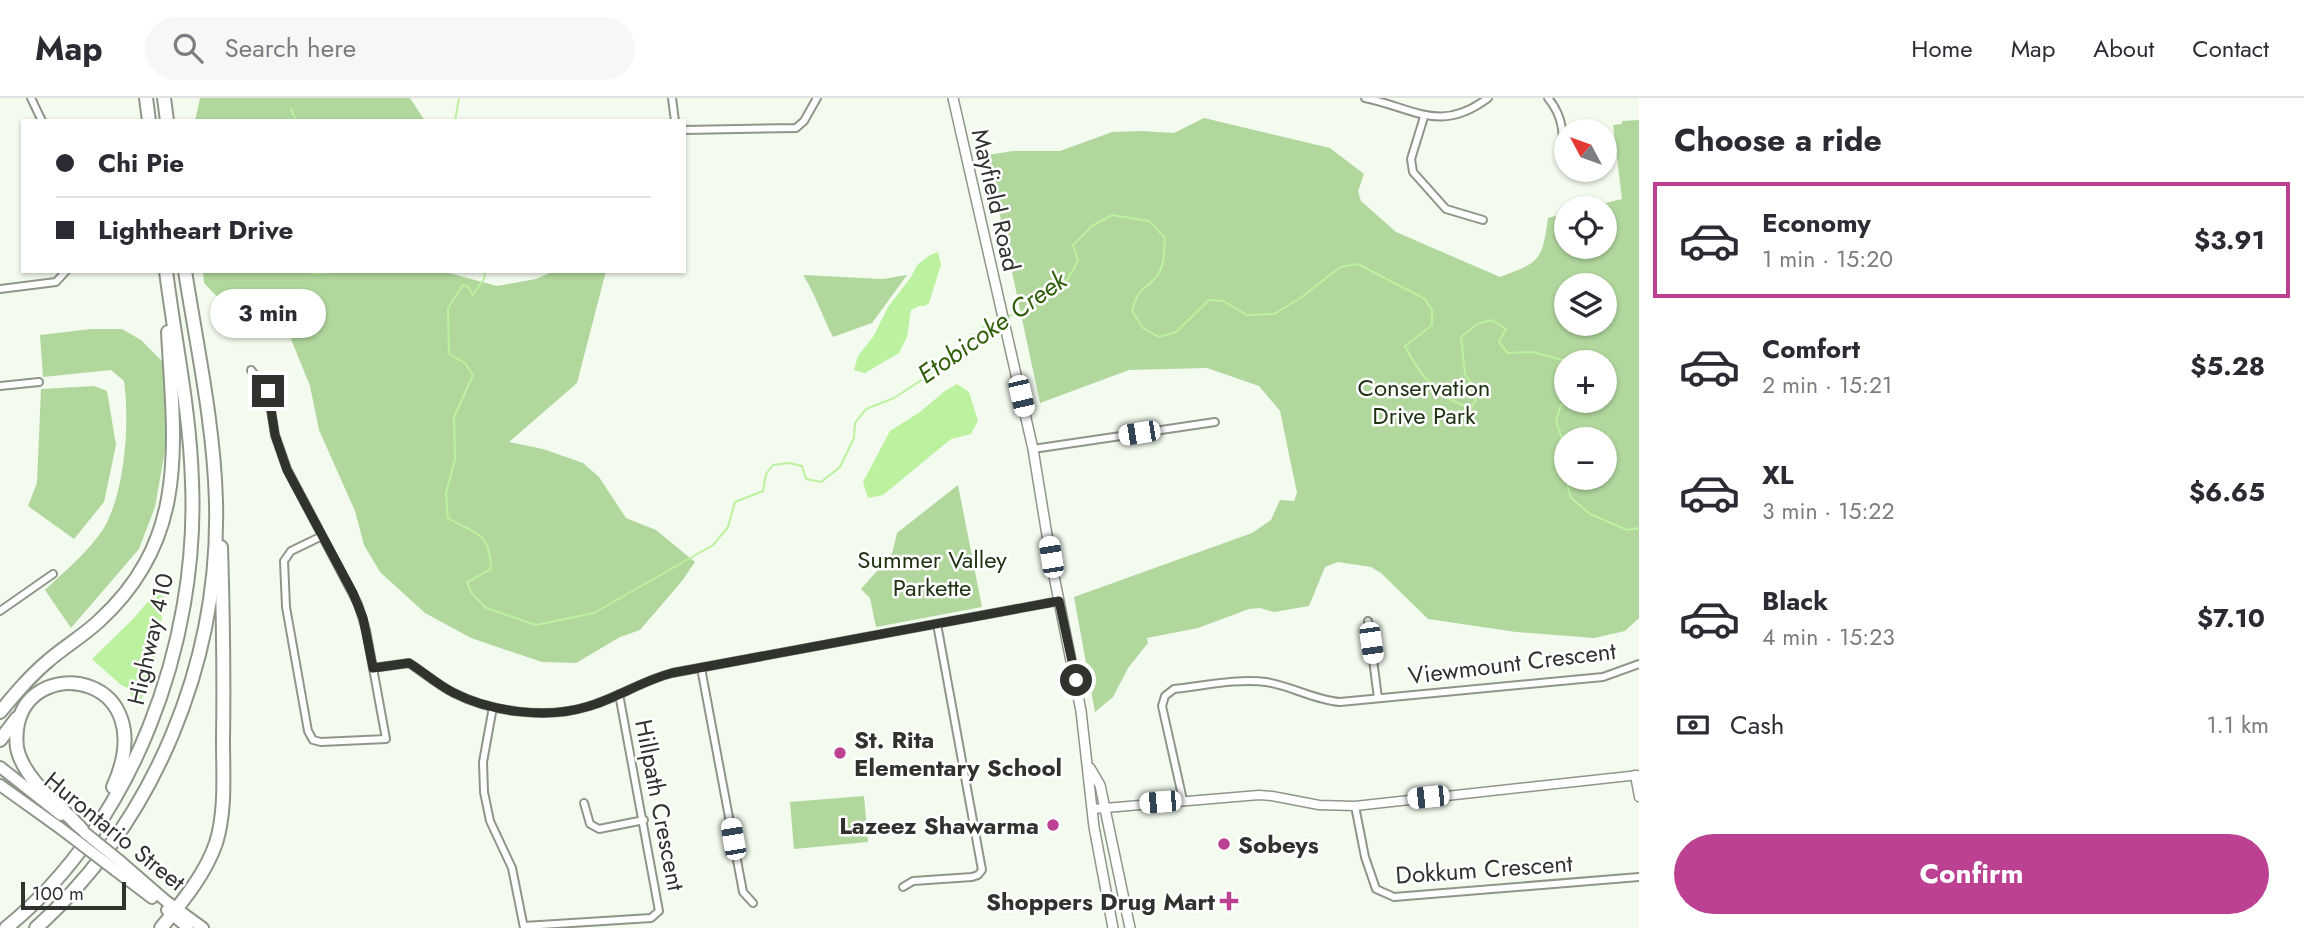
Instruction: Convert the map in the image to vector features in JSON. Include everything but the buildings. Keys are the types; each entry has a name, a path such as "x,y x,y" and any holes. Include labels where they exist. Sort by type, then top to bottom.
{"highway":[{"path":"146,98 149,119"},
{"path":"164,98 167,119"},
{"name":"Highway 410","path":"6,928 51,886 76,855 118,792 149,729 169,671 187,576 192,484 188,421 166,273"},
{"name":"Highway 410","path":"37,928 53,914 107,851 147,788 171,738 196,669 212,582 216,502 207,412 186,273"},
{"path":"0,712 30,677 99,621 119,600 146,564 157,541 169,505 174,458 167,319 169,293"},
{"path":"161,928 211,857 220,826 223,793 223,645 221,519 216,502"},
{"path":"0,740 37,694 56,685 74,683 99,691 116,707 122,719 125,745 121,766 102,810 76,855"},
{"path":"21,713 16,733 19,755 37,784 66,821 84,832"}],"main road":[{"name":"Mayfield Road","path":"953,98 1033,449 1081,711 1093,808 1113,928"},
{"name":"Mayfield Road","path":"1087,764 1100,785 1130,928"},
{"name":"Hurontario Street","path":"0,766 174,911 204,928"},
{"name":"Hurontario Street","path":"0,785 66,821"},
{"name":"Hurontario Street","path":"84,832 118,866"},
{"name":"Hurontario Street","path":"174,911 188,928"}],"street":[{"path":"32,98 41,119"},
{"path":"672,98 675,119"},
{"path":"686,130 796,128 804,121 817,98"},
{"path":"1365,98 1424,117 1460,115 1488,98"},
{"path":"1548,98 1560,119"},
{"path":"1424,117 1411,159 1413,172 1446,209 1483,220"},
{"path":"0,289 55,282 64,273"},
{"path":"251,370 268,391 279,449 358,604 366,630 386,738 321,742 313,740 308,732 286,607 284,561 291,551 322,536"},
{"path":"0,386 39,382"},
{"path":"1033,449 1215,422"},
{"path":"0,611 53,574"},
{"path":"373,668 409,663 455,694 493,707 535,712 569,710 585,708 657,677 1059,601"},
{"path":"1368,621 1378,698"},
{"path":"904,887 913,881 978,875 982,870 937,624"},
{"name":"Viewmount Crescent","path":"1183,800 1162,706 1165,696 1174,689 1252,681 1280,685 1327,701 1603,677 1639,664"},
{"path":"701,668 743,892 753,903"},
{"name":"Hillpath Crescent","path":"524,927 651,918 656,915 659,906 619,694"},
{"path":"493,707 483,762 484,792 490,821 512,869 524,927"},
{"path":"1093,808 1259,795 1319,805 1355,806 1637,775 1639,797"},
{"path":"584,803 588,821 599,829 644,820"},
{"name":"Dokkum Crescent","path":"1355,806 1365,857 1376,889 1394,897 1639,877"}],"green space":[{"path":"200,98 410,98 424,119 195,119"},
{"name":"Conservation Drive Park","path":"1204,118 1330,148 1364,174 1358,191 1361,201 1396,232 1500,277 1537,258 1544,243 1548,218 1554,216 1554,259 1617,259 1617,200 1622,199 1617,158 1617,125 1622,124 1622,121 1639,120 1639,618 1625,631 1594,638 1516,632 1428,619 1381,573 1371,567 1338,562 1325,567 1309,606 1274,612 1260,608 1249,609 1198,628 1147,638 1148,643 1128,668 1113,697 1095,712 1074,597 1252,533 1271,520 1280,500 1294,501 1297,493 1280,411 1259,386 1207,368 1129,370 1040,403 987,155 1013,151 1060,151 1112,132 1174,133"},
{"path":"203,273 449,273 497,286 536,279 550,273 605,273 577,383 509,442 543,449 583,463 599,477 626,518 656,530 695,562 640,630 620,637 576,663 542,662 471,638 425,613 380,572 364,545 355,511 319,430 310,386 289,334 257,328 243,302 226,306 204,283"},
{"path":"803,275 883,279 907,275 872,323 833,337"},
{"path":"91,329 122,329 141,340 162,361 167,391 166,445 155,507 139,549 71,628 45,590 89,547 110,516 124,458 126,398 124,381 111,370 43,377 40,335"},
{"path":"94,386 107,391 116,445 104,502 74,539 28,506 37,483 41,389"},
{"name":"Summer Valley Parkette","path":"958,485 982,607 876,627 870,598 861,589 892,554 897,533"},
{"path":"864,796 868,842 794,849 790,802"}],"shaded area":[{"path":"938,252 941,265 929,303 911,310 907,337 899,353 865,373 854,370 858,356 873,337 888,307 917,265"},
{"path":"957,384 969,392 978,421 971,434 951,439 883,495 868,498 863,482 890,431"},
{"path":"156,592 165,597 159,639 149,681 138,706 126,687 92,659"}],"waterway":[{"name":"Etobicoke Creek","path":"455,119 459,98"},
{"path":"291,109 295,119"},
{"name":"Etobicoke Creek","path":"1007,317 1022,311 1068,279 1078,261 1073,245 1092,226 1112,215 1149,221 1165,238 1160,272 1139,293 1132,311 1143,328 1159,337 1176,332 1209,300 1223,301 1247,315 1274,314 1302,297 1340,267 1358,264 1425,299 1432,310 1432,325 1405,346 1424,376 1450,399 1472,407 1476,400 1465,374 1461,337 1477,324 1492,320 1506,329 1499,342 1508,353 1532,352 1554,358"},
{"path":"312,273 323,273"},
{"name":"Etobicoke Creek","path":"485,273 484,279 473,295 468,287 463,285 448,308 449,354 465,363 473,375 454,417 455,459 446,493 448,518 480,536 488,547 491,569 467,582 472,594 486,608 536,625 594,613 713,545 728,527 735,502 763,491 766,474 773,465 789,463 802,466 806,479 821,482 840,467 854,438 855,423 866,409 894,398 926,377 985,326 999,320"},
{"name":"Etobicoke Creek","path":"1558,413 1556,421 1558,427"},
{"name":"Etobicoke Creek","path":"1569,490 1571,498 1590,514 1627,530 1639,528"}],"place":[{"name":"St. Rita Elementary School","path":"840,753"},
{"name":"Lazeez Shawarma","path":"1053,825"},
{"name":"Sobeys","path":"1224,844"},
{"name":"Shoppers Drug Mart","path":"1229,901"}],"route":[{"path":"268,391 279,449 287,470 353,593 363,618 373,668 405,662 466,699 493,707 553,712 585,708 608,700 642,682 672,673 1059,601 1076,680"}]}
